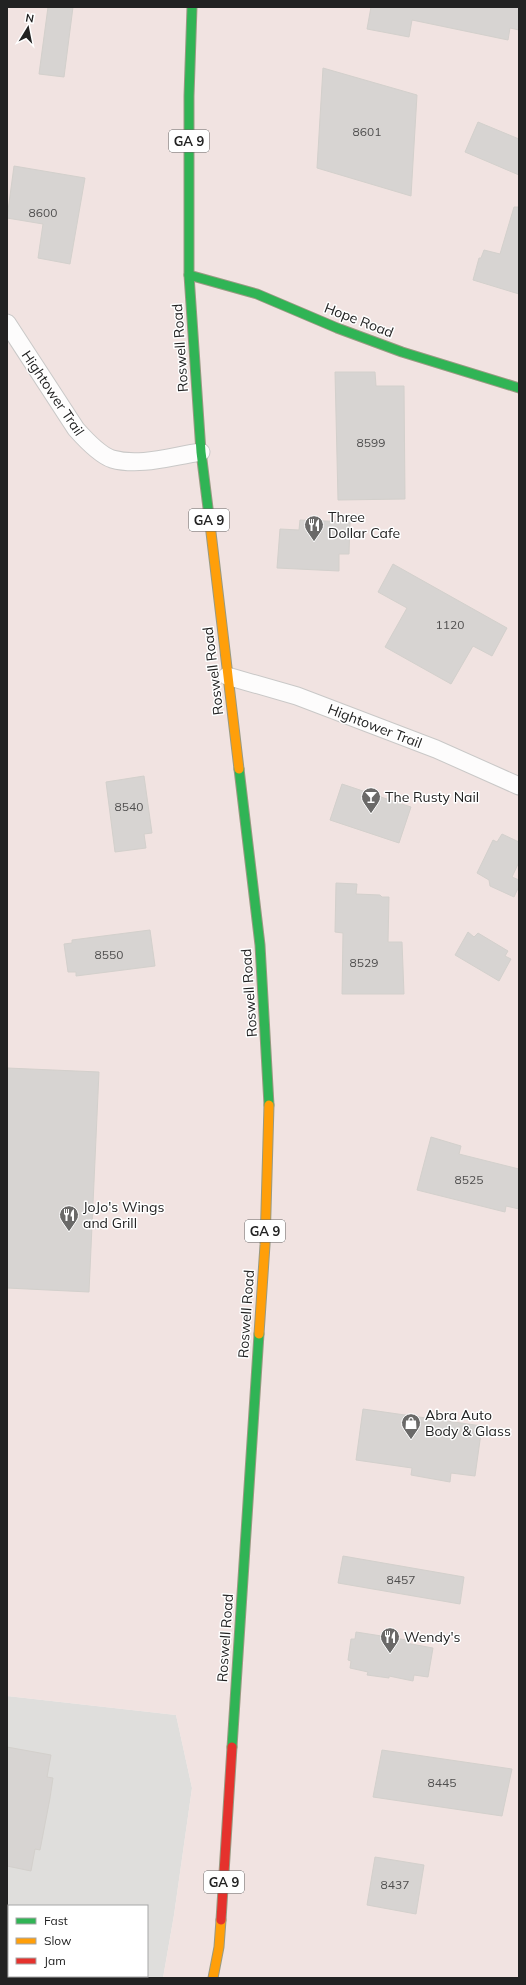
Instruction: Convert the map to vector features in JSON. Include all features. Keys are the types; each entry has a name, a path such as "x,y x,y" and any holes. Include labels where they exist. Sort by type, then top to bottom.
{"main road":[{"name":"Roswell Road","path":"192,7 189,96 190,275 201,452 260,945 269,1091 265,1245 229,1786 223,1904 219,1947 212,1978"},
{"name":"Hope Road","path":"190,275 258,294 337,328 402,352 519,388"}],"street":[{"name":"Hightower Trail","path":"7,323 76,430 86,441 110,459 136,463 201,452"},
{"name":"Hightower Trail","path":"227,676 297,696 436,749 519,786"}],"shaded area":[{"path":"7,7 519,7 519,1978 163,1978 174,1915 192,1788 176,1715 7,1696"},
{"path":"7,1696 176,1715 192,1788 174,1915 163,1978 7,1978"}],"building":[{"path":"48,7 73,7 64,77 39,74"},
{"path":"371,7 519,7 519,30 510,28 508,40 412,20 409,37 367,29"},
{"path":"323,68 417,95 411,196 317,168"},
{"path":"478,122 519,139 519,175 465,152"},
{"path":"14,166 85,178 70,264 38,258 43,224 7,218"},
{"path":"514,207 519,207 519,294 473,280 479,258 481,258 484,250 500,254"},
{"path":"335,372 375,372 376,386 404,386 405,499 338,500"},
{"name":"Three Dollar Cafe","path":"300,520 350,522 349,554 339,554 339,571 277,568 280,529 299,530"},
{"path":"393,564 507,628 492,656 473,646 451,684 385,647 407,608 378,592"},
{"path":"144,776 152,833 144,834 146,848 115,852 106,782"},
{"name":"The Rusty Nail","path":"342,784 411,807 399,843 330,820"},
{"path":"502,834 519,842 519,862 512,877 519,880 519,886 514,897 490,886 489,880 477,873 493,840 497,842"},
{"path":"336,883 357,884 356,894 389,897 388,942 402,942 404,994 342,994 343,933 335,932"},
{"path":"150,930 155,966 76,976 76,972 68,972 64,944 72,943 72,940"},
{"path":"468,932 474,937 478,933 508,951 505,956 511,959 499,981 455,955"},
{"path":"7,1068 99,1072 89,1292 7,1288"},
{"path":"431,1137 461,1146 459,1154 519,1169 519,1209 506,1206 505,1212 417,1190"},
{"path":"363,1409 482,1426 475,1476 451,1473 450,1482 411,1475 412,1468 356,1460"},
{"path":"343,1556 464,1577 460,1604 338,1583"},
{"name":"Wendy's","path":"356,1632 407,1640 406,1643 433,1648 428,1677 414,1675 413,1681 389,1676 389,1678 367,1675 368,1672 350,1668 351,1661 348,1660 351,1639 355,1639"},
{"path":"7,1747 51,1755 47,1777 53,1778 50,1798 40,1850 35,1849 31,1871 7,1866"},
{"path":"382,1750 512,1769 502,1816 373,1797"},
{"path":"375,1857 424,1865 416,1914 367,1905"}],"traffic: fast":[{"path":"192,7 189,96 189,275 201,452 210,524"},
{"path":"189,275 257,294 337,328 402,352 519,388"},
{"path":"239,769 260,945 269,1105"},
{"path":"232,1747 259,1334"}],"traffic: slow":[{"path":"210,524 239,769"},
{"path":"259,1334 265,1245 269,1105"},
{"path":"213,1978 219,1947 221,1920"}],"traffic: jam":[{"path":"221,1920 232,1747"}],"place":[{"name":"Three Dollar Cafe","path":"314,542"},
{"name":"The Rusty Nail","path":"371,814"},
{"name":"JoJo's Wings and Grill","path":"69,1232"},
{"name":"Abra Auto Body & Glass","path":"411,1440"},
{"name":"Wendy's","path":"390,1654"}]}
